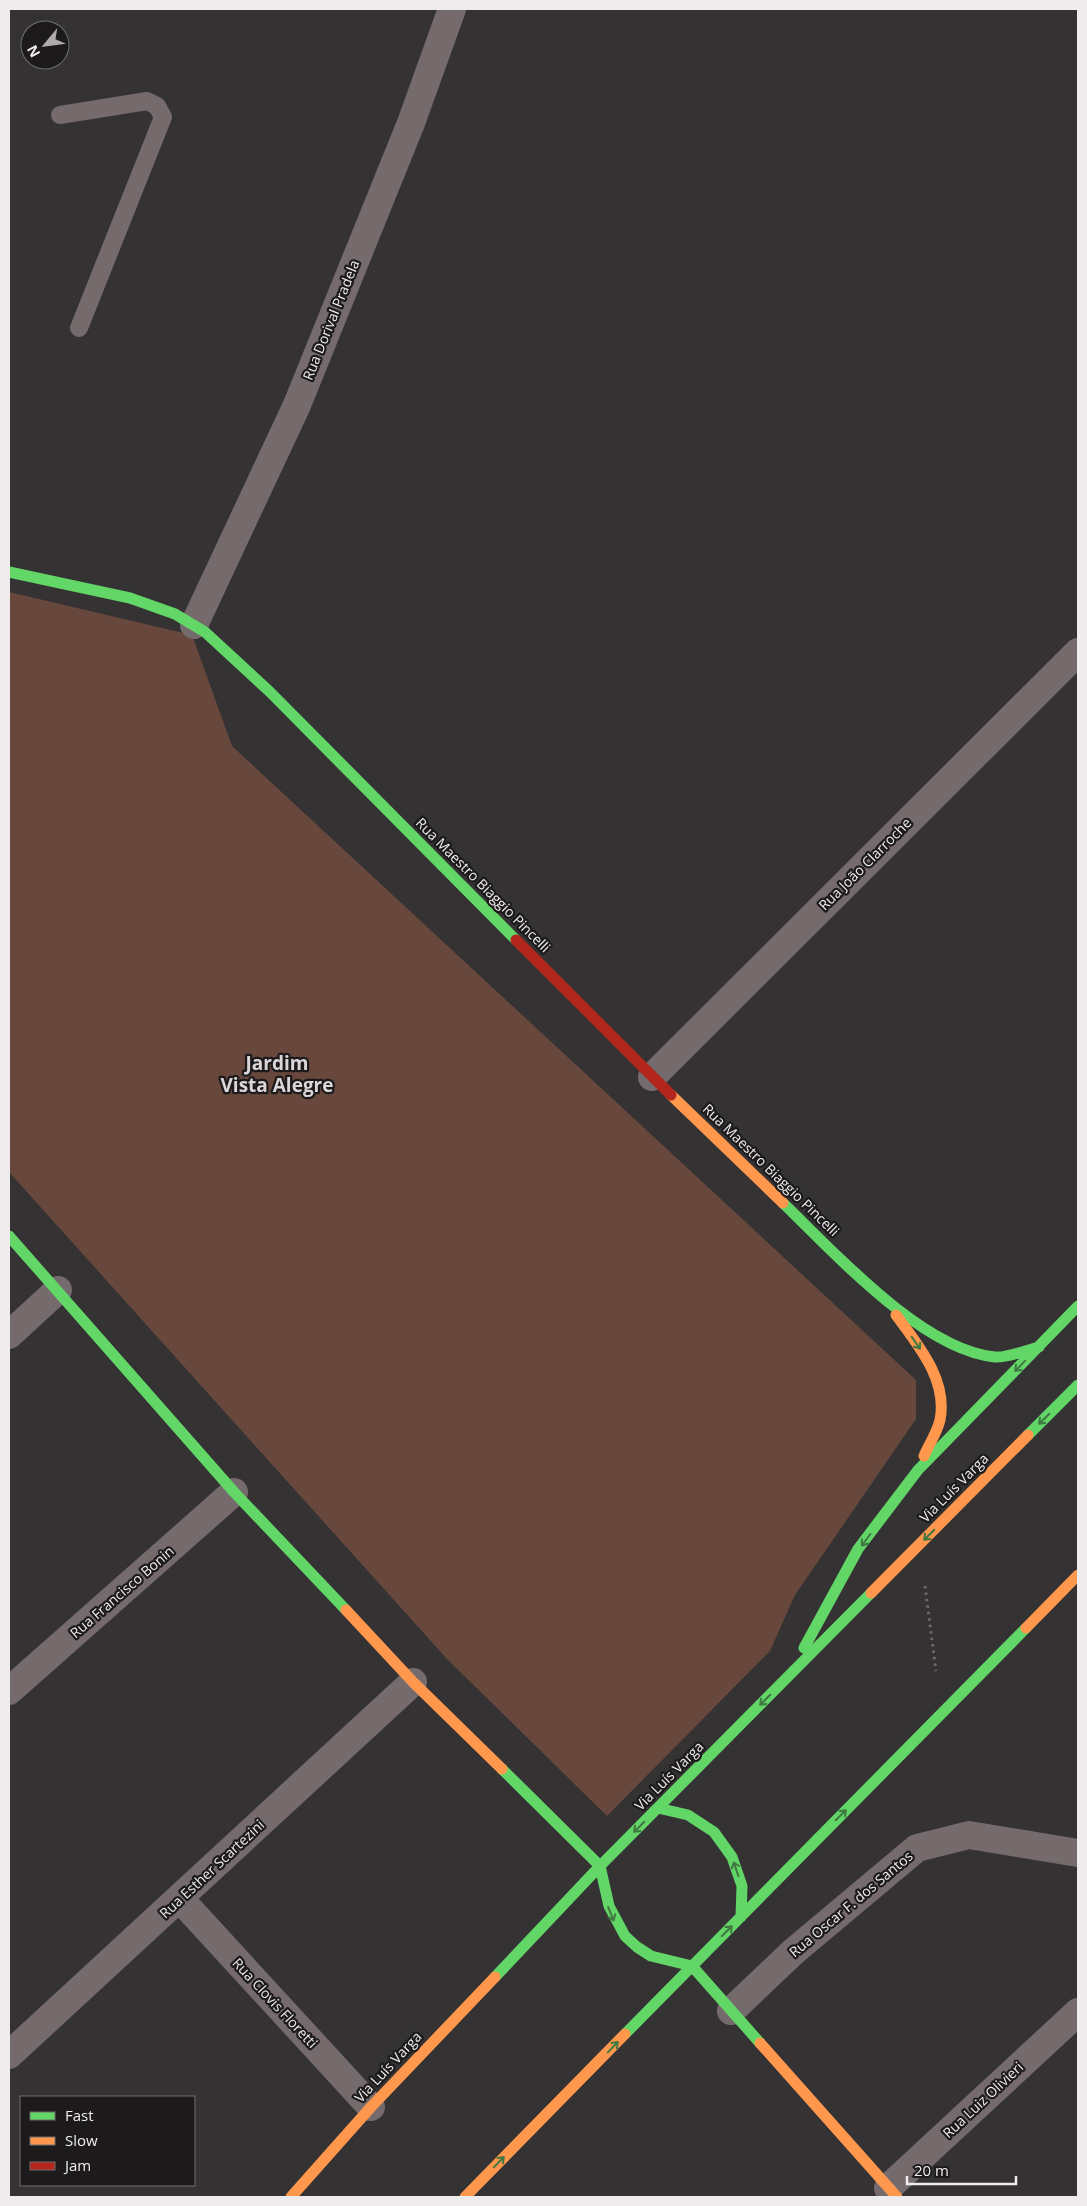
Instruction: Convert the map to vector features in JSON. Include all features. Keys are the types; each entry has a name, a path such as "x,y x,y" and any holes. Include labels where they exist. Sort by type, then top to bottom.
{"main road":[{"name":"Rua Maestro Biaggio Pincelli","path":"9,572 137,599 194,625 228,651 269,691 652,1076 888,1303 956,1348 996,1356 1039,1347"},
{"path":"9,1236 234,1492 413,1682 600,1866 604,1896 612,1919 626,1939 645,1954 668,1964 692,1966 892,2193"},
{"name":"Rua Maestro Biaggio Pincelli","path":"888,1303 930,1364 941,1389 940,1420 918,1470"},
{"path":"788,1677 858,1549 918,1470 1078,1306"},
{"name":"Via Luís Varga","path":"291,2197 370,2107 600,1866 1078,1385"},
{"path":"465,2197 1078,1575"},
{"path":"658,1808 688,1815 714,1832 732,1857 742,1886 741,1917"}],"street":[{"name":"Rua Dorival Pradela","path":"194,625 297,404 411,123 452,9"},
{"name":"Rua João Clarroche","path":"652,1076 1078,652"},
{"path":"9,1335 58,1290"},
{"name":"Rua Francisco Bonin","path":"9,1691 234,1492"},
{"name":"Rua Esther Scartezini","path":"9,2055 413,1682"},
{"name":"Rua Oscar F. dos Santos","path":"731,2011 793,1952 918,1848 969,1835 1078,1853"},
{"name":"Rua Clovis Floretti","path":"180,1899 370,2107"},
{"name":"Rua Luiz Olivieri","path":"892,2193 1078,2012"}],"lane":[{"path":"60,114 147,101 157,106 162,117 79,328"}],"path":[{"path":"920,1544 935,1670 961,1694"}],"shaded area":[{"path":"9,592 192,635 232,746 916,1380 916,1419 795,1595 770,1651 607,1816 447,1659 9,1172"}],"traffic: fast":[{"path":"9,572 130,598 175,614 205,632 269,691 516,940"},
{"path":"783,1203 827,1247 881,1296 909,1318 938,1337 967,1350 995,1357 1011,1355 1039,1347"},
{"path":"9,1236 234,1492 346,1610"},
{"path":"804,1648 858,1549 918,1470 1078,1306"},
{"path":"1028,1435 1078,1385"},
{"path":"495,1977 600,1866 871,1593"},
{"path":"625,2034 1026,1628"},
{"path":"502,1769 600,1866 609,1906 625,1936 651,1956 692,1966 760,2043"},
{"path":"658,1808 688,1815 714,1832 732,1857 742,1886 741,1917"}],"traffic: slow":[{"path":"671,1095 783,1203"},
{"path":"896,1315 922,1351 940,1391 940,1420 924,1456"},
{"path":"871,1593 1028,1435"},
{"path":"1026,1628 1078,1575"},
{"path":"346,1610 413,1682 502,1769"},
{"path":"291,2197 371,2107 495,1977"},
{"path":"465,2197 625,2034"},
{"path":"760,2043 897,2197"}],"traffic: jam":[{"path":"516,940 671,1095"}],"district":[{"name":"Jardim Vista Alegre","path":"277,1074"}]}
